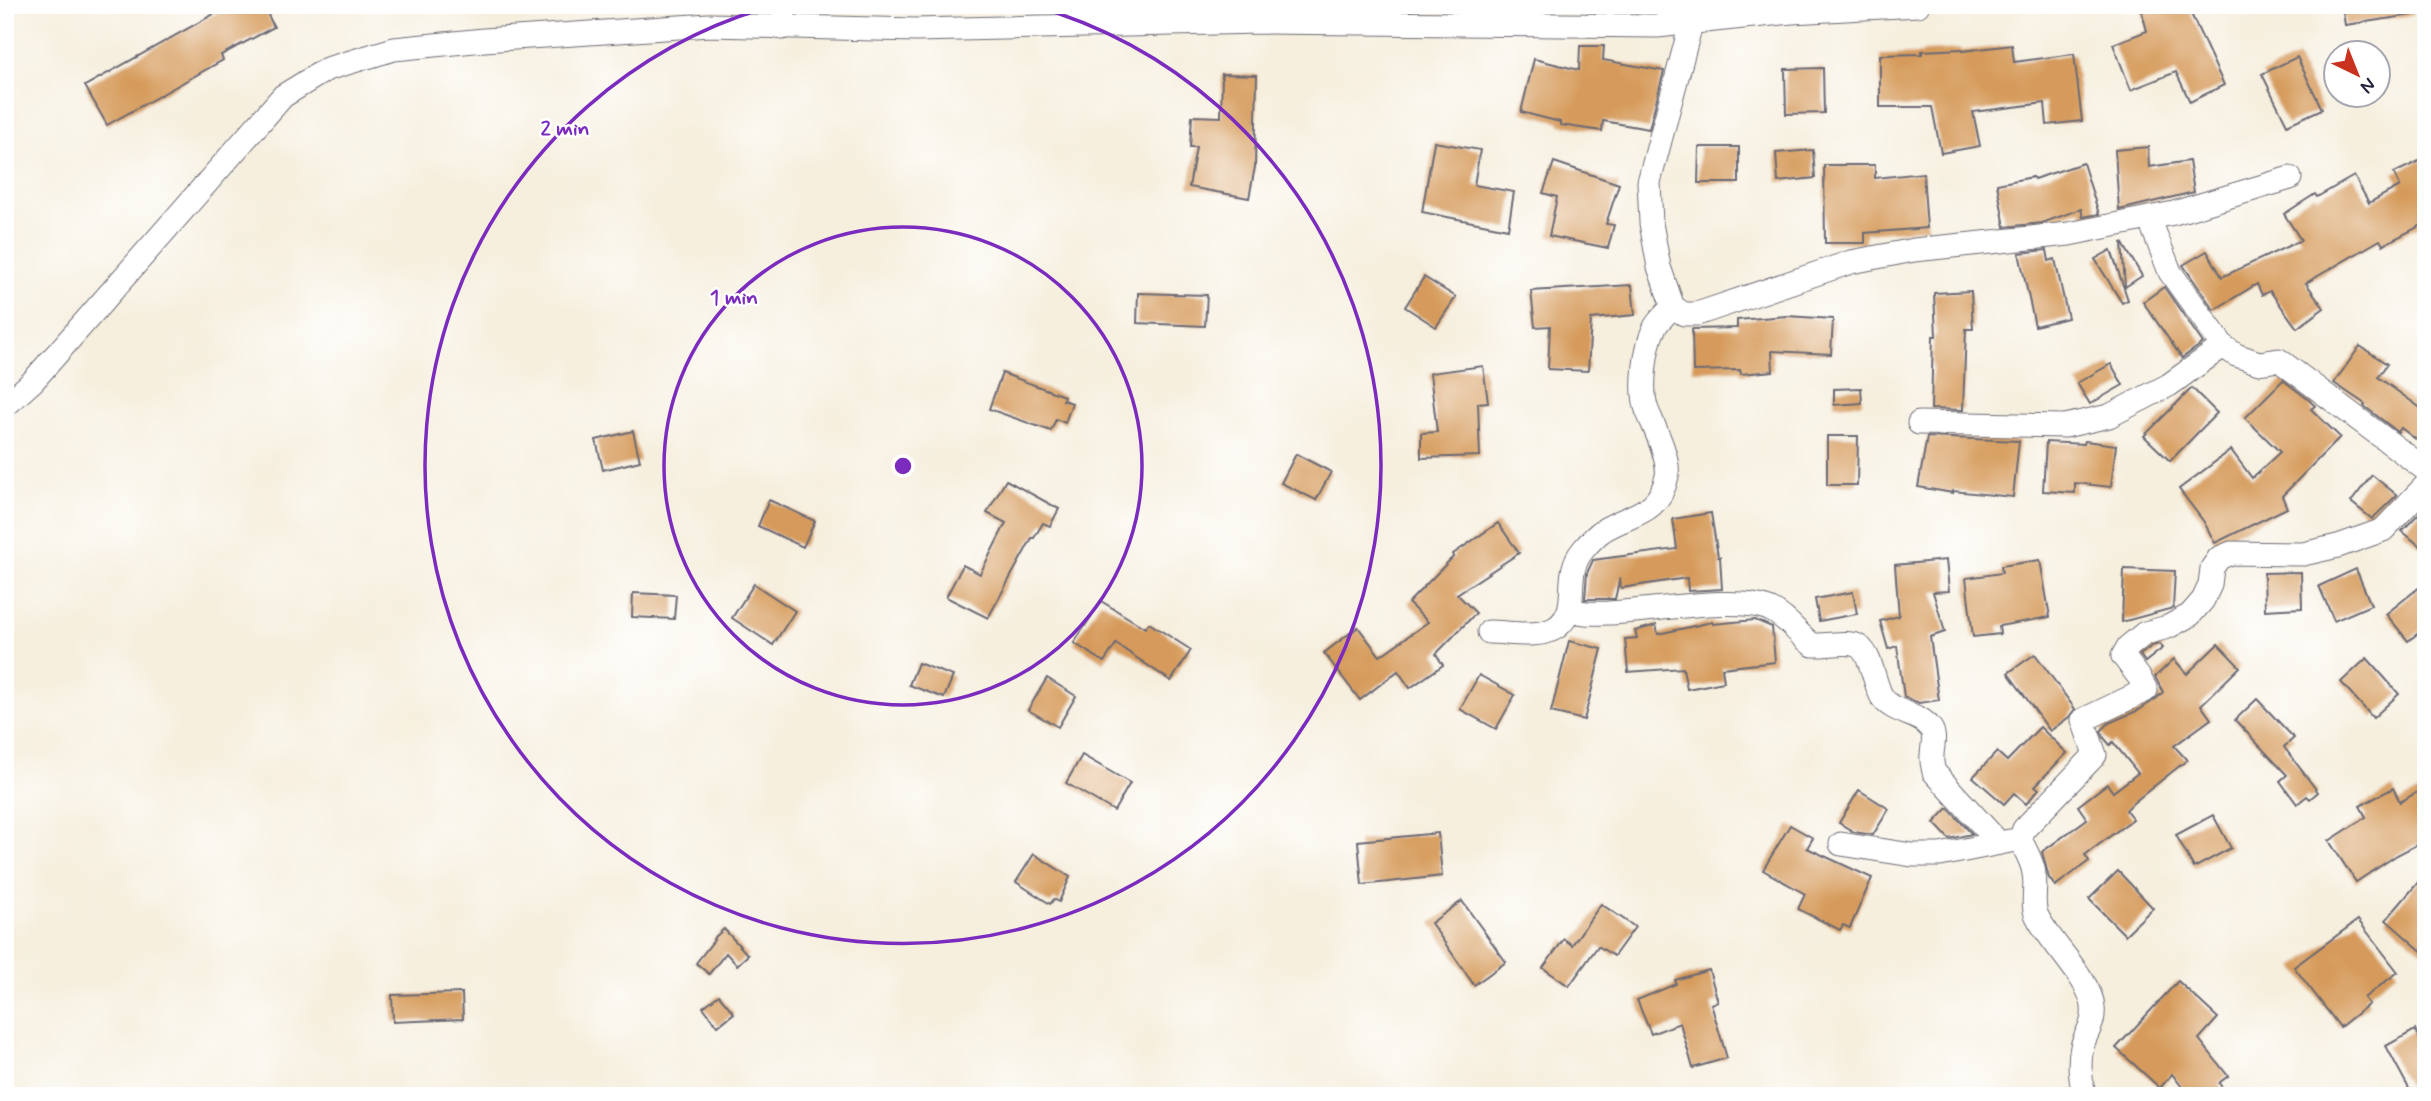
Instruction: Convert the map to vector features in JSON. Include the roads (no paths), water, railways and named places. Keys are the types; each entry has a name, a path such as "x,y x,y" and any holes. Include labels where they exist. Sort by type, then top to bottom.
{"street":[{"path":"5,406 33,381 283,96 327,69 394,49 784,17 916,30 1657,16 1692,24 1792,12 1918,5"},
{"path":"1692,24 1649,182 1651,223 1659,267 1673,307 1685,314 1697,314 1851,262 1914,250 2069,234 2174,213 2290,178"},
{"path":"2149,218 2170,272 2222,346 2236,355 2259,363 2279,360 2426,470"},
{"path":"1489,632 1543,633 1561,624 1571,609 1571,574 1581,552 1601,531 1643,512 1658,501 1668,474 1661,443 1646,406 1646,353 1655,326 1673,307"},
{"path":"1919,423 2065,426 2109,416 2169,385 2222,346"},
{"path":"1841,844 1912,855 1940,855 2010,841 2095,755 2083,720 2146,690 2123,656 2128,648 2145,633 2168,627 2190,615 2203,600 2210,585 2211,568 2219,558 2231,553 2303,554 2338,546 2383,530 2426,485"},
{"path":"1571,609 1580,614 1750,604 1771,609 1813,645 1854,643 1867,656 1888,705 1920,719 1930,727 1934,735 1931,757 1934,772 2010,841 2034,870 2034,910 2061,954 2088,988 2094,1005 2090,1032 2082,1045 2080,1074 2084,1096"}]}
